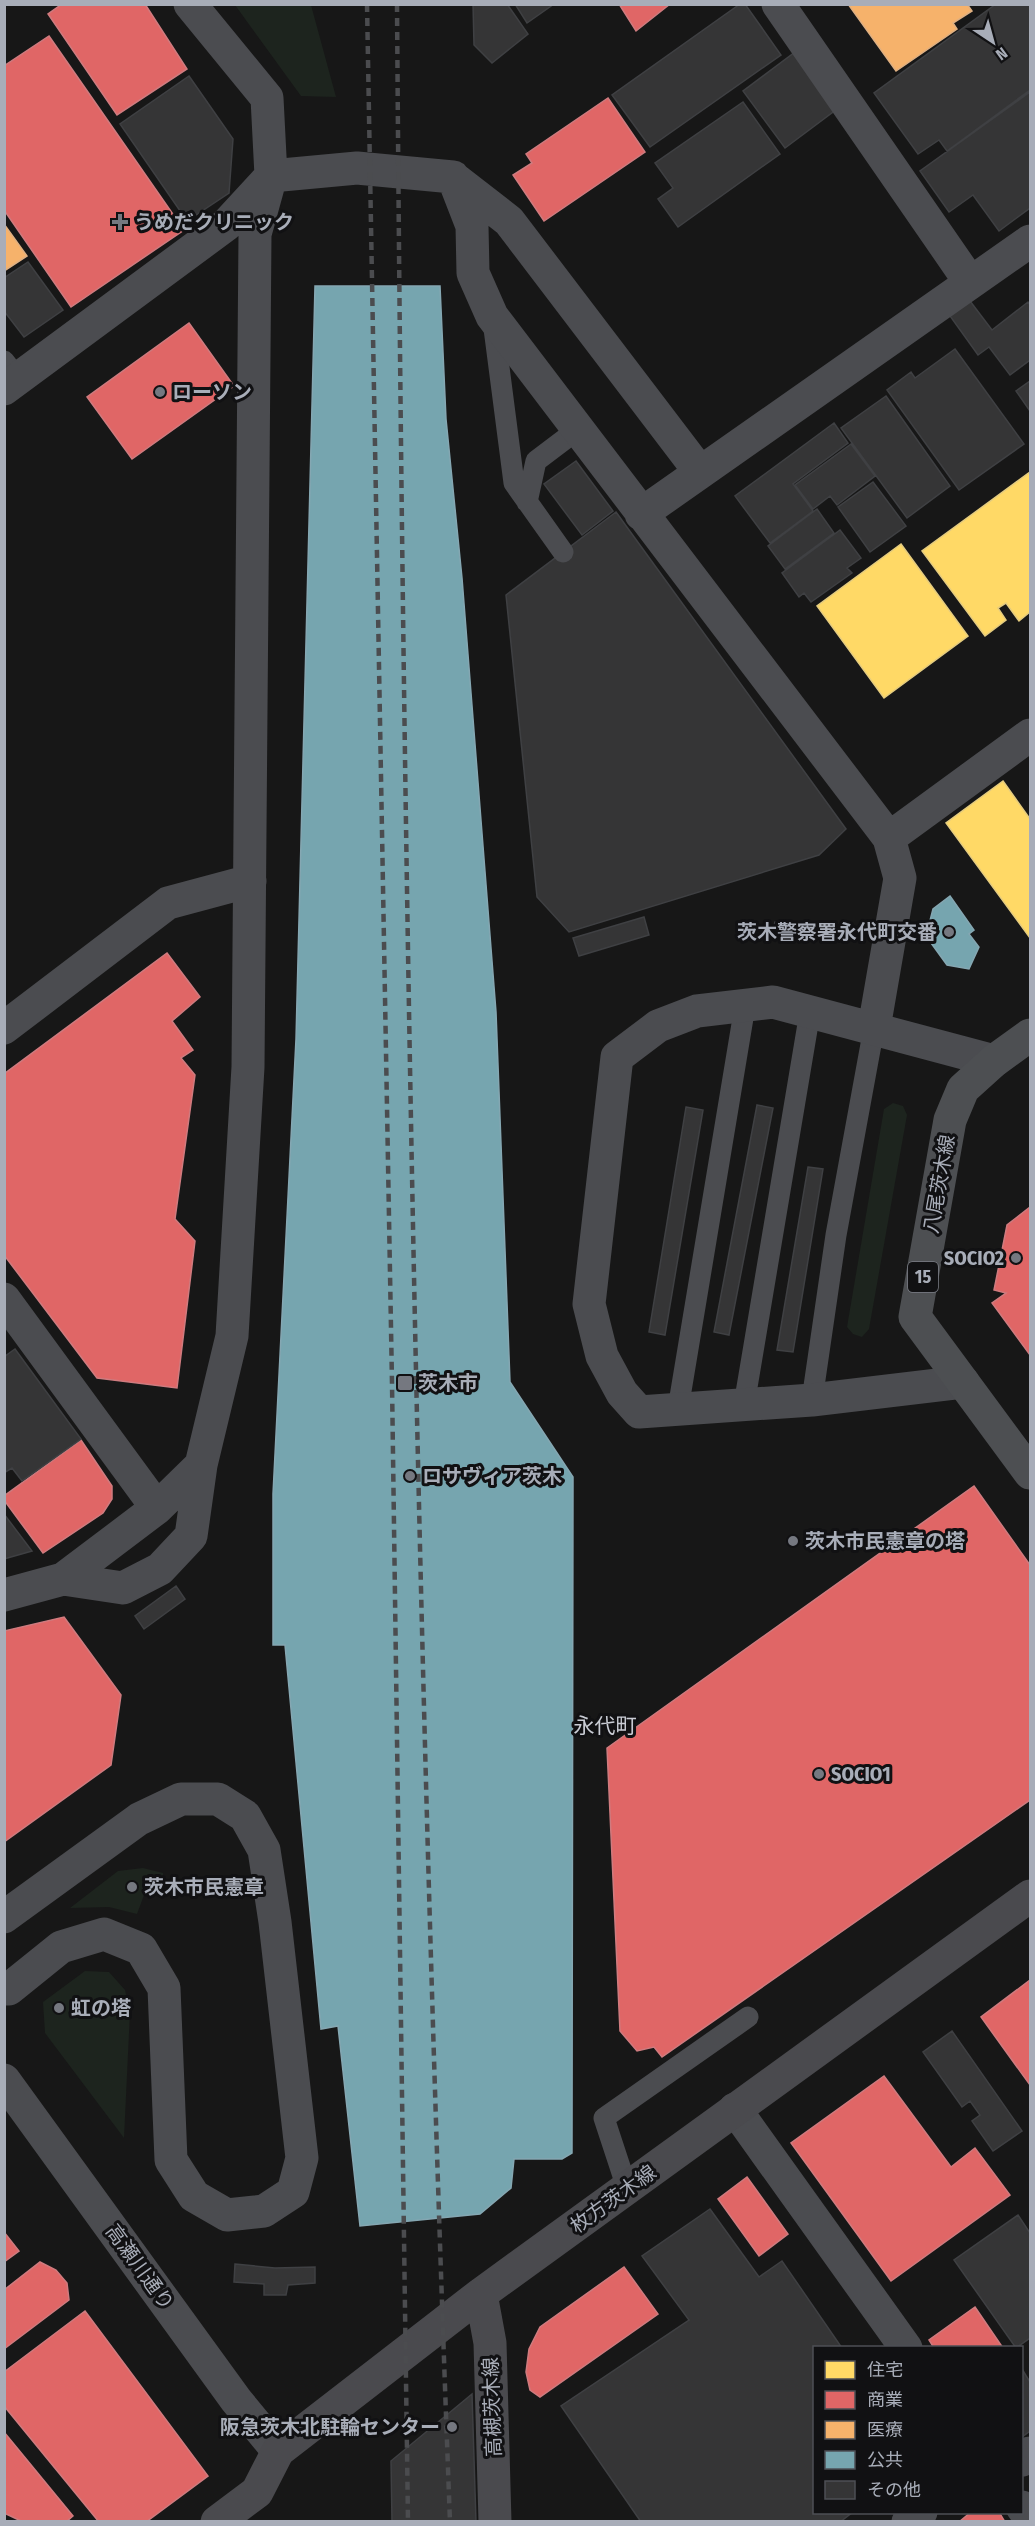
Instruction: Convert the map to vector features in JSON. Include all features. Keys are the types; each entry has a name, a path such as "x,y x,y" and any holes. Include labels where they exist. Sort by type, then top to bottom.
{"main road":[{"name":"八尾茨木線","path":"1030,1035 994,1061 963,1089 950,1120 915,1317 1030,1473"},
{"name":"枚方茨木線","path":"217,2522 257,2492 278,2451 481,2294 1030,1896"},
{"name":"高槻茨木線","path":"481,2294 490,2343 495,2522"}],"street":[{"path":"63,1579 123,1588 160,1569 191,1536 201,1465 232,1336 248,1067 255,234 271,176 267,98 190,4"},
{"path":"778,4 970,282"},
{"path":"9,376 226,225 271,176 357,168 453,177 509,221 700,472"},
{"path":"453,177 472,226 473,273 492,316 889,838 900,878 874,1028"},
{"path":"641,514 1030,241"},
{"path":"889,838 1030,735"},
{"path":"4,1028 168,903 250,881"},
{"path":"963,1382 812,1400 639,1412 622,1393 602,1356 589,1304 617,1057 658,1026 698,1011 773,1002 994,1061"},
{"path":"4,1299 157,1508"},
{"path":"4,1595 63,1579 157,1508 201,1465"},
{"path":"4,1917 139,1819 181,1799 218,1799 245,1816 264,1850 275,1922 302,2158 293,2192 264,2211 227,2214 194,2196 171,2160 164,1988 141,1949 104,1934 61,1947 9,1989 4,1989"},
{"name":"高瀬川通り","path":"4,2080 236,2400 278,2451"},
{"path":"735,2109 905,2346"}],"lane":[{"path":"492,316 514,483 563,552"},
{"path":"527,502 536,461 577,430"},
{"path":"678,1409 745,1006"},
{"path":"744,1405 810,1012"},
{"path":"812,1400 836,1235 874,1028"},
{"path":"627,2188 604,2118 748,2017"}],"shaded area":[{"path":"235,5 311,5 336,97 301,96"},
{"path":"893,1103 903,1106 907,1115 869,1329 862,1337 853,1334 847,1327 884,1109"},
{"path":"143,1868 163,1873 163,1894 144,1895 137,1914 109,1907 70,1908 118,1871"},
{"path":"85,1971 109,1972 125,1990 130,2012 124,2138 45,2033 43,2002"}],"building: 住宅":[{"path":"1030,472 1030,612 1019,621 1006,603 998,608 1006,620 985,636 922,551"},
{"path":"901,544 968,636 884,698 817,606"},
{"path":"1003,781 1030,819 1030,938 946,823"}],"building: 商業":[{"path":"58,4 145,4 187,69 117,115 48,14 59,6"},
{"path":"619,4 670,4 636,31"},
{"path":"49,36 184,230 71,307 4,210 4,66"},
{"path":"608,98 645,152 544,221 513,175 532,163 526,154"},
{"name":"ローソン","path":"189,323 234,386 132,459 87,397"},
{"path":"167,953 200,997 172,1021 193,1050 181,1058 195,1075 175,1219 195,1241 177,1388 97,1378 4,1255 4,1074"},
{"name":"SOCIO2","path":"1030,1207 1030,1355 992,1303 1006,1293 994,1290 1007,1225"},
{"path":"81,1440 112,1486 112,1499 103,1513 43,1553 4,1500 4,1496"},
{"name":"SOCIO1","path":"974,1486 1030,1565 1030,1800 662,2057 654,2047 637,2051 620,2031 607,1748"},
{"path":"64,1617 121,1695 111,1765 4,1842 4,1631"},
{"path":"1030,1980 1030,2085 981,2017"},
{"path":"884,2076 951,2167 975,2148 1010,2195 891,2281 791,2143"},
{"path":"747,2177 788,2234 759,2256 718,2199"},
{"path":"4,2232 19,2251 4,2262"},
{"path":"40,2262 56,2270 67,2283 69,2300 4,2349 4,2290"},
{"path":"624,2267 658,2314 540,2397 530,2390 526,2372 529,2349 540,2327"},
{"path":"975,2307 1002,2346 933,2346 929,2340"},
{"path":"85,2311 208,2476 146,2522 99,2522 4,2406 4,2372"},
{"path":"4,2432 73,2516 66,2522 23,2522 4,2513"},
{"path":"969,2514 1000,2514 1005,2522 959,2522"}],"building: 医療":[{"path":"848,4 967,4 972,11 953,23 957,29 896,71"},
{"path":"4,224 27,256 4,271"}],"building: 公共":[{"path":"315,286 440,286 446,419 462,578 496,1012 510,1382 573,1477 572,2153 562,2159 514,2159 511,2188 480,2214 360,2226 338,2026 321,2029 285,1645 273,1645 273,1494 296,1039"},
{"name":"茨木警察署永代町交番","path":"950,896 974,930 969,934 979,947 969,969 947,965 926,936 933,909"}],"building: その他":[{"path":"473,4 507,4 528,34 492,63 474,45"},
{"path":"515,4 554,4 527,23"},
{"path":"740,4 745,4 781,55 650,147 612,95"},
{"path":"996,4 1030,4 1030,90 947,151 939,140 918,154 874,93"},
{"path":"799,49 841,106 785,148 743,91"},
{"path":"189,76 233,139 229,193 187,221 120,124"},
{"path":"1030,92 1030,208 999,231 973,195 949,212 920,171"},
{"path":"743,102 780,154 678,227 658,199 673,188 655,163"},
{"path":"28,262 63,310 24,337 4,311 4,278"},
{"path":"970,301 992,330 1028,302 1030,305 1030,360 1010,375 989,347 978,355 950,316"},
{"path":"955,349 1024,444 959,490 887,390 911,372 915,378"},
{"path":"1030,381 1030,411 1016,391"},
{"path":"886,396 950,486 907,518 841,428"},
{"path":"834,423 848,443 793,484 813,511 770,543 735,496"},
{"path":"851,444 875,476 837,505 830,496 813,509 795,485"},
{"path":"576,461 613,511 582,535 544,484"},
{"path":"873,482 906,526 870,552 838,507"},
{"path":"817,509 834,533 785,569 768,546"},
{"path":"616,512 846,829 819,855 569,932 537,897 506,595"},
{"path":"840,530 861,558 847,568 852,573 811,602 804,593 799,597 782,573"},
{"path":"644,917 649,935 579,956 573,938"},
{"path":"775,922 812,929 811,939 772,932"},
{"path":"757,1105 773,1108 729,1335 714,1332"},
{"path":"686,1107 703,1110 665,1335 649,1332"},
{"path":"808,1167 823,1169 793,1352 777,1350"},
{"path":"15,1349 81,1439 22,1481 12,1468 4,1473 4,1357"},
{"path":"4,1514 32,1551 4,1559"},
{"path":"176,1586 185,1599 144,1629 135,1616"},
{"path":"952,2031 1022,2131 993,2151 972,2121 980,2115 970,2101 962,2107 923,2052"},
{"path":"710,2209 759,2277 782,2261 841,2346 813,2346 813,2514 850,2514 840,2522 641,2522 561,2406 689,2320 642,2256"},
{"path":"1018,2215 1030,2233 1030,2338 1019,2346 1015,2346 954,2260"},
{"path":"235,2264 275,2268 315,2267 315,2283 288,2285 286,2295 264,2295 264,2284 234,2282"},
{"path":"1023,2371 1030,2382 1030,2431 1023,2436"},
{"name":"阪急茨木北駐輪センター","path":"472,2394 476,2522 392,2522 391,2461"}],"railway":[{"path":"367,4 392,1383 408,2522"},
{"path":"397,4 403,634 414,1263 429,1893 450,2522"}],"place":[{"name":"うめだクリニック","path":"120,222"},
{"name":"ローソン","path":"160,392"},
{"name":"茨木警察署永代町交番","path":"949,932"},
{"name":"SOCIO2","path":"1016,1258"},
{"name":"茨木市","path":"405,1383"},
{"name":"ロサヴィア茨木","path":"410,1476"},
{"name":"茨木市民憲章の塔","path":"793,1541"},
{"name":"SOCIO1","path":"819,1774"},
{"name":"茨木市民憲章","path":"132,1887"},
{"name":"虹の塔","path":"59,2008"},
{"name":"阪急茨木北駐輪センター","path":"452,2427"}],"district":[{"name":"永代町","path":"605,1726"}]}
